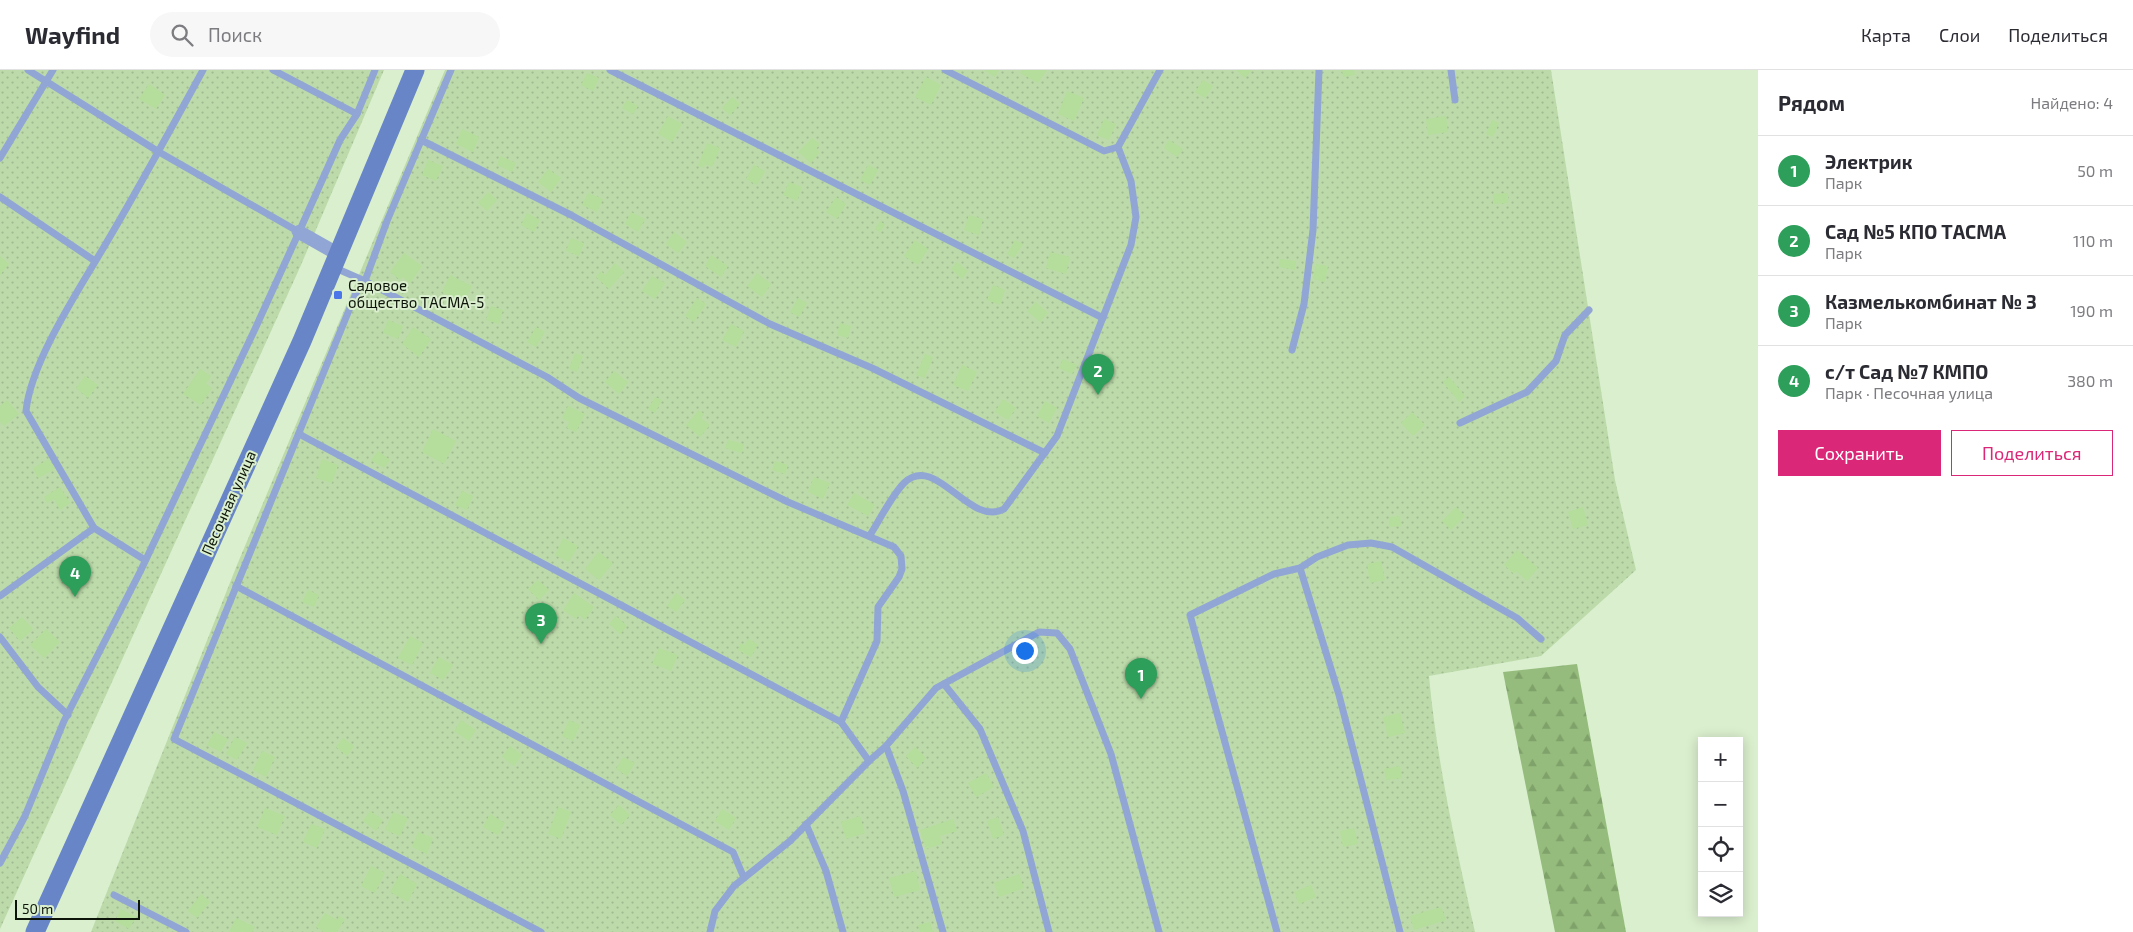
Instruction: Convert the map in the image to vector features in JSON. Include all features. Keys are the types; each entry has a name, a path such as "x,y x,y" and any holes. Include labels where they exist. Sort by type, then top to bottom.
{"main road":[{"name":"Песочная улица","path":"35,932 302,341 415,70"}],"street":[{"path":"299,232 335,261"}],"lane":[{"path":"28,70 159,152 299,232"},
{"path":"0,158 53,70"},
{"path":"145,560 94,528 26,410 28,392 50,342 159,152 203,70"},
{"path":"273,70 356,114"},
{"path":"0,863 25,816 68,714 145,560 255,329 340,140 356,114 375,70"},
{"path":"451,70 387,221 366,281 356,293 174,739 541,932"},
{"path":"610,70 1102,318"},
{"path":"945,70 1104,150 1118,147 1160,70"},
{"path":"1292,350 1304,304 1313,230 1319,70"},
{"path":"1451,70 1455,100"},
{"path":"421,140 571,215 770,324 872,368 1045,453"},
{"path":"870,535 903,484 912,477 924,475 935,480 984,512 997,513 1004,509 1057,436 1131,245 1136,217 1131,181 1118,147"},
{"path":"0,198 95,261"},
{"path":"335,261 366,281 547,377 580,398 788,502 870,535 894,547 901,556 902,569 899,577 878,606 877,641 841,722"},
{"path":"1460,424 1527,392 1556,361 1565,335 1589,310"},
{"path":"299,434 841,722 869,760"},
{"path":"0,596 94,528"},
{"path":"1277,932 1190,615 1274,574 1300,568 1317,556 1348,545 1371,543 1392,547 1517,618 1541,639"},
{"path":"1300,568 1339,696 1400,932"},
{"path":"236,586 733,852 744,878"},
{"path":"710,932 716,911 734,886 790,841 869,760 886,746 936,688 1039,632 1057,633 1070,649 1111,754 1159,932"},
{"path":"0,637 38,687 68,714"},
{"path":"944,684 980,729 1023,831 1049,932"},
{"path":"886,746 902,791 943,932"},
{"path":"806,824 826,871 843,932"},
{"path":"114,895 186,932"}],"green space":[{"path":"0,70 384,70 301,265 0,929"},
{"path":"445,70 1551,70 1615,480 1636,570 1541,656 1429,676 1442,773 1475,932 91,932 237,565"},
{"path":"1577,664 1626,932 1555,932 1503,672"}],"building":[{"path":"984,70 999,70 995,77"},
{"path":"1022,70 1047,70 1038,83 1020,73"},
{"path":"1236,70 1252,70 1245,78"},
{"path":"1342,70 1354,70 1355,75 1343,77"},
{"path":"587,73 599,78 593,91 581,85"},
{"path":"926,77 941,85 931,105 915,97"},
{"path":"1203,80 1213,86 1205,98 1195,92"},
{"path":"149,84 165,95 156,109 139,99"},
{"path":"1067,91 1084,98 1074,121 1058,114"},
{"path":"732,97 740,104 730,115 722,108"},
{"path":"627,100 638,106 633,114 622,108"},
{"path":"668,116 682,124 672,142 658,134"},
{"path":"1446,116 1448,132 1428,135 1426,119"},
{"path":"1104,119 1116,124 1109,140 1097,135"},
{"path":"1492,120 1499,123 1493,137 1486,134"},
{"path":"462,129 479,137 473,152 456,144"},
{"path":"812,138 820,144 816,149 820,152 811,163 798,152"},
{"path":"1169,140 1183,149 1177,157 1164,148"},
{"path":"707,143 720,148 712,167 705,164 704,168 698,166"},
{"path":"500,156 516,163 512,172 497,165"},
{"path":"428,160 443,166 436,181 422,175"},
{"path":"754,165 765,171 757,185 746,179"},
{"path":"868,165 878,170 870,185 860,180"},
{"path":"548,169 561,178 551,192 538,182"},
{"path":"789,182 802,187 797,201 783,195"},
{"path":"488,192 497,200 487,211 478,203"},
{"path":"588,193 603,199 597,212 582,205"},
{"path":"1508,193 1508,203 1493,204 1493,194"},
{"path":"836,197 846,204 837,219 826,212"},
{"path":"631,212 645,219 638,232 625,224"},
{"path":"527,213 540,220 534,232 521,225"},
{"path":"969,215 983,219 979,235 964,230"},
{"path":"880,221 885,225 880,232 875,229"},
{"path":"674,232 687,242 678,253 666,244"},
{"path":"571,238 584,243 579,256 566,251"},
{"path":"915,240 928,249 918,265 904,256"},
{"path":"1015,240 1023,244 1014,258 1007,254"},
{"path":"1050,252 1070,257 1066,274 1046,268"},
{"path":"404,253 422,266 410,283 402,277 400,280 390,272"},
{"path":"711,255 728,266 721,277 705,266"},
{"path":"0,256 9,264 0,275"},
{"path":"1280,259 1296,261 1295,270 1279,267"},
{"path":"957,262 968,271 962,279 951,269"},
{"path":"615,263 624,272 609,289 596,277 601,271 605,275"},
{"path":"1316,264 1328,266 1325,282 1313,279"},
{"path":"757,273 771,284 762,297 747,286"},
{"path":"450,275 472,286 460,310 447,304 451,297 442,292"},
{"path":"652,276 665,283 655,299 642,291"},
{"path":"993,285 1005,290 1000,305 987,300"},
{"path":"697,298 706,304 694,322 685,316"},
{"path":"798,298 807,303 799,317 790,312"},
{"path":"1036,302 1048,313 1040,322 1027,311"},
{"path":"491,306 503,310 499,324 486,320"},
{"path":"388,320 403,326 398,339 383,333"},
{"path":"840,323 851,326 848,338 837,335"},
{"path":"731,324 744,331 736,347 722,340"},
{"path":"413,327 431,339 419,357 402,344"},
{"path":"536,327 545,332 536,347 527,342"},
{"path":"575,353 583,356 577,372 569,369"},
{"path":"925,354 933,357 925,378 916,375"},
{"path":"1063,359 1077,365 1072,374 1059,368"},
{"path":"962,365 977,372 968,391 953,385"},
{"path":"200,369 211,376 206,384 212,388 201,405 183,394"},
{"path":"614,371 628,382 619,394 605,382"},
{"path":"85,376 98,385 88,398 76,388"},
{"path":"1449,377 1465,396 1459,402 1443,382"},
{"path":"655,397 662,400 655,413 648,409"},
{"path":"1003,399 1016,408 1008,420 995,412"},
{"path":"7,400 19,414 4,426 0,422 0,406"},
{"path":"1045,401 1057,408 1049,423 1037,416"},
{"path":"568,406 585,414 576,432 567,428 569,422 562,418"},
{"path":"699,410 704,414 701,418 710,425 700,437 686,425"},
{"path":"1412,412 1425,425 1413,436 1401,423"},
{"path":"433,429 456,441 444,464 422,452"},
{"path":"728,440 744,444 742,453 725,448"},
{"path":"378,451 390,460 384,468 371,460"},
{"path":"49,459 55,469 38,478 33,468"},
{"path":"322,459 338,465 332,483 316,478"},
{"path":"775,461 788,465 785,474 772,470"},
{"path":"814,477 830,483 823,499 808,492"},
{"path":"60,487 70,503 60,510 54,499 47,503 44,497"},
{"path":"462,491 473,496 467,510 455,505"},
{"path":"854,493 875,505 868,516 847,505"},
{"path":"1456,507 1465,516 1451,530 1442,521"},
{"path":"1583,507 1588,525 1573,529 1568,512"},
{"path":"1400,516 1401,526 1389,527 1389,517"},
{"path":"563,538 578,546 569,562 555,555"},
{"path":"1517,550 1538,568 1527,581 1516,571 1514,574 1504,565"},
{"path":"598,552 613,563 599,580 585,569"},
{"path":"1381,561 1385,580 1370,583 1367,564"},
{"path":"538,580 549,590 539,600 528,589"},
{"path":"308,590 319,595 314,607 302,602"},
{"path":"574,593 594,607 585,620 579,615 576,619 563,610"},
{"path":"676,593 685,600 676,612 667,606"},
{"path":"616,616 627,626 620,634 609,624"},
{"path":"22,617 33,629 20,641 9,628"},
{"path":"46,629 60,642 44,658 30,645"},
{"path":"410,636 423,643 412,665 398,658"},
{"path":"748,639 758,644 751,657 738,650 741,643 745,645"},
{"path":"659,648 678,655 671,671 652,664"},
{"path":"439,657 453,665 443,680 430,673"},
{"path":"1400,713 1405,733 1388,737 1383,717"},
{"path":"461,720 476,730 469,741 454,731"},
{"path":"569,720 580,725 573,741 562,736"},
{"path":"214,732 228,739 221,752 207,745"},
{"path":"235,737 247,743 237,760 226,754"},
{"path":"343,738 354,746 347,756 336,747"},
{"path":"510,746 522,755 514,766 502,757"},
{"path":"915,747 926,758 917,768 906,756"},
{"path":"262,751 275,757 266,777 253,770"},
{"path":"623,757 635,763 627,776 616,769"},
{"path":"1400,766 1402,778 1386,780 1384,769"},
{"path":"986,773 994,787 976,797 968,783"},
{"path":"619,805 630,815 621,825 610,815"},
{"path":"558,807 571,812 561,839 548,834"},
{"path":"265,808 285,816 277,835 257,827"},
{"path":"722,809 736,818 729,830 715,821"},
{"path":"370,811 383,820 376,831 363,821"},
{"path":"393,812 408,818 400,836 385,830"},
{"path":"490,814 505,823 498,835 483,827"},
{"path":"860,816 865,833 846,839 841,822"},
{"path":"998,817 1004,835 993,839 987,821"},
{"path":"953,819 957,831 940,836 942,844 926,849 920,830"},
{"path":"311,824 325,829 317,848 303,842"},
{"path":"1354,828 1358,844 1343,847 1340,831"},
{"path":"418,832 433,838 427,854 412,847"},
{"path":"371,866 385,873 375,893 361,886"},
{"path":"916,871 920,890 894,897 889,878"},
{"path":"400,874 417,884 408,902 390,892"},
{"path":"1019,874 1024,888 999,897 994,883"},
{"path":"1311,885 1316,897 1299,904 1294,892"},
{"path":"201,894 210,902 197,918 188,911"},
{"path":"1441,907 1446,920 1414,930 1410,916"},
{"path":"121,909 136,917 129,929 115,921"},
{"path":"325,913 337,920 339,916 345,919 337,932 324,932 316,927"},
{"path":"236,918 255,927 252,932 229,932"},
{"path":"930,922 933,932 920,932 918,925"}],"place":[{"name":"Садовое общество ТАСМА-5","path":"338,295"},
{"name":"Сад №5 КПО ТАСМА","path":"1098,395"},
{"name":"с/т Сад №7 КМПО","path":"75,597"},
{"name":"Казмелькомбинат № 3","path":"541,644"},
{"name":"Электрик","path":"1141,699"}]}
